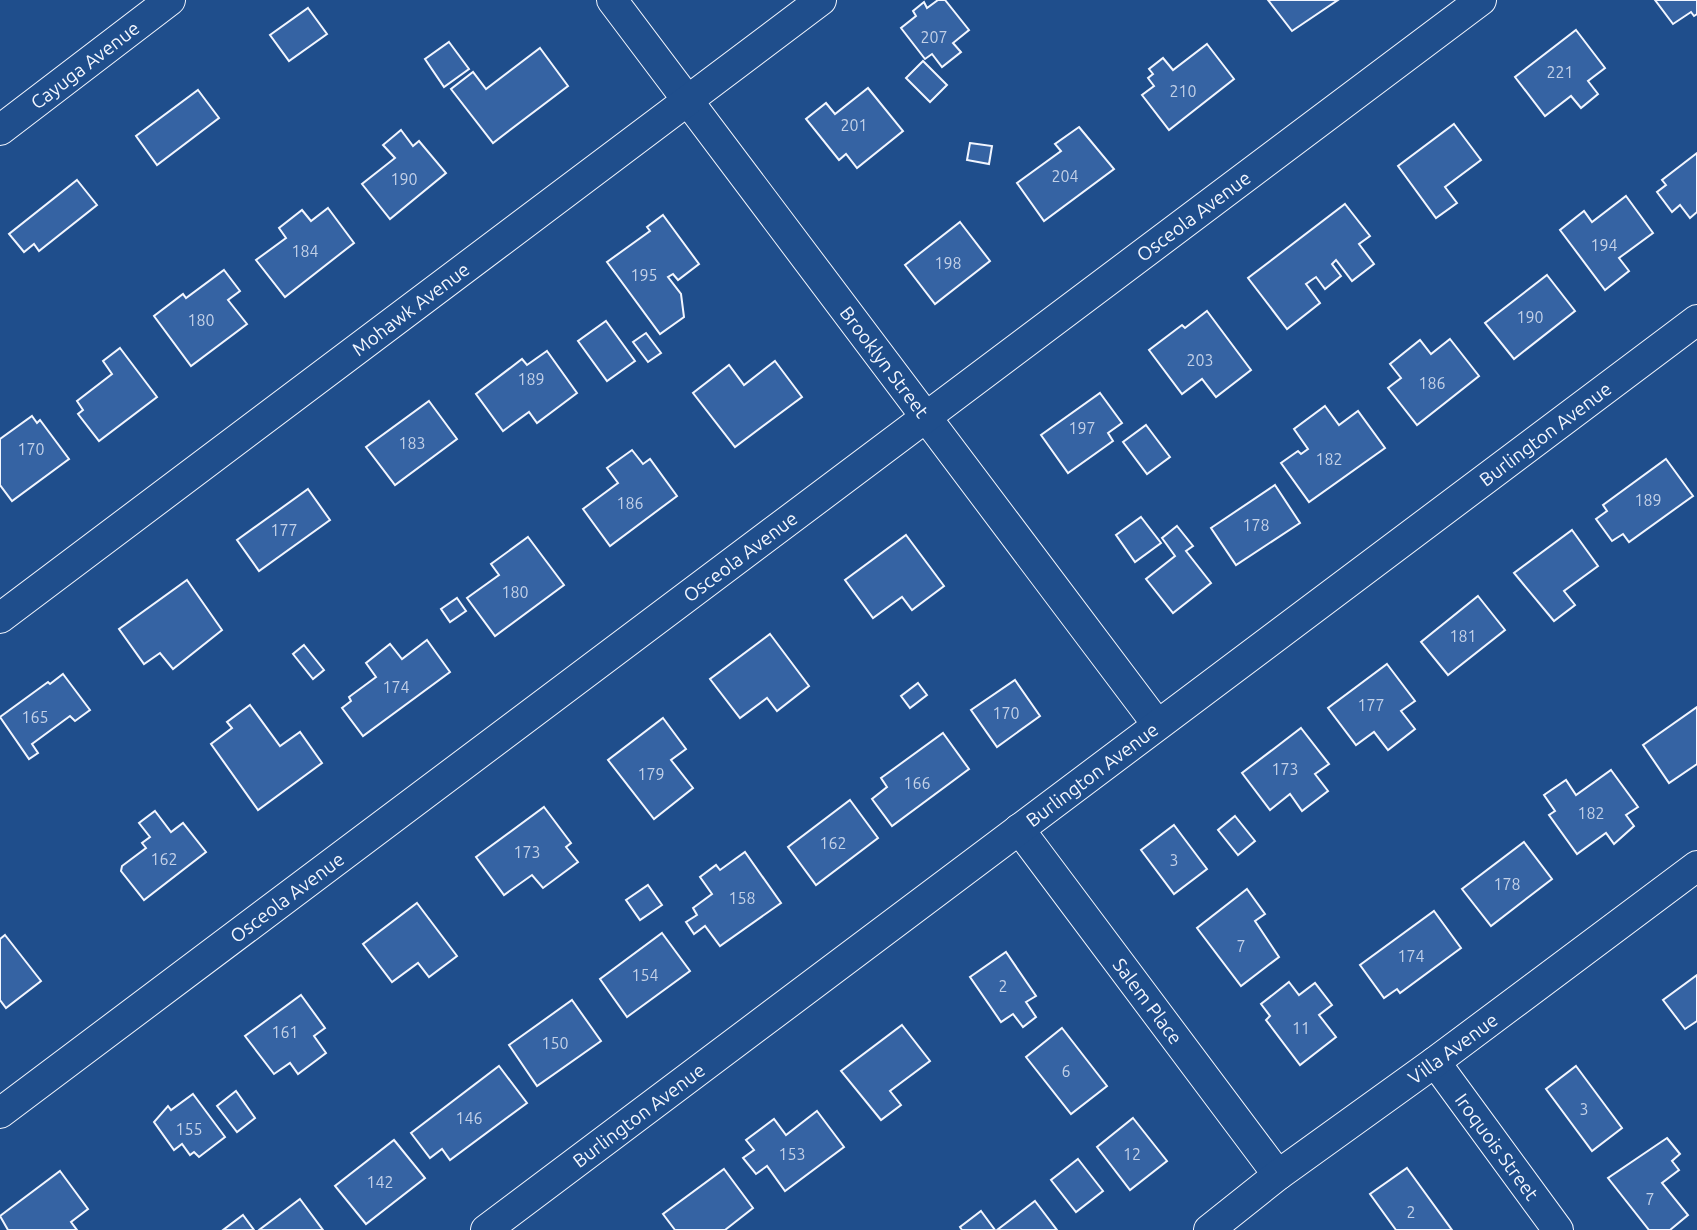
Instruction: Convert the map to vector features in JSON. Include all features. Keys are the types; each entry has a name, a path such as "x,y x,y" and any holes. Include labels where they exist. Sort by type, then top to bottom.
{"street":[{"name":"Brooklyn Street","path":"612,0 1157,724"},
{"name":"Mohawk Avenue","path":"0,618 821,0"},
{"name":"Osceola Avenue","path":"0,1112 1481,0"},
{"name":"Cayuga Avenue","path":"0,130 151,5"},
{"name":"Burlington Avenue","path":"486,1230 1697,320"},
{"name":"Salem Place","path":"1019,829 1278,1175"},
{"name":"Villa Avenue","path":"1209,1230 1278,1175 1435,1062 1697,866"},
{"name":"Iroquois Street","path":"1435,1062 1558,1230"}],"building":[{"path":"938,0 945,0 969,30 953,43 961,52 942,67 932,54 925,59 901,28 916,16 913,11 924,2 927,8"},
{"path":"1268,0 1338,0 1292,31"},
{"path":"1655,0 1697,0 1697,14 1694,16 1691,12 1673,24"},
{"path":"308,8 327,34 289,61 270,35"},
{"path":"1576,30 1605,68 1588,81 1598,94 1581,108 1571,96 1545,116 1515,77"},
{"path":"449,42 469,69 444,87 425,59"},
{"path":"1207,44 1234,79 1169,130 1142,95 1154,86 1148,78 1153,74 1149,69 1163,58 1173,70"},
{"path":"540,48 568,86 493,143 451,89 473,72 486,89"},
{"path":"923,61 947,85 930,102 906,78"},
{"path":"868,88 903,131 857,168 846,154 839,160 806,119 826,103 835,114"},
{"path":"198,90 219,118 157,165 136,136"},
{"path":"1454,124 1481,160 1445,187 1457,203 1436,218 1398,166"},
{"path":"1079,127 1114,169 1044,221 1017,183 1061,151 1055,144"},
{"path":"401,130 413,146 419,141 446,173 390,219 362,184 395,158 383,145"},
{"path":"970,143 992,146 989,164 967,160"},
{"path":"1697,153 1697,212 1690,218 1680,205 1672,212 1657,192 1666,185 1662,180"},
{"path":"77,180 97,205 39,251 34,244 24,252 9,234"},
{"path":"1626,196 1653,233 1619,258 1629,271 1605,290 1560,230 1584,211 1592,222"},
{"path":"1345,204 1370,236 1359,244 1374,264 1352,281 1336,260 1332,264 1341,276 1325,289 1316,277 1306,284 1320,303 1287,329 1248,278"},
{"path":"328,208 354,243 285,297 256,260 286,238 279,228 302,210 311,221"},
{"path":"663,215 699,264 678,280 673,274 668,277 681,294 684,317 660,334 607,262 650,231 647,227"},
{"path":"960,222 990,261 935,304 905,265"},
{"path":"224,270 240,291 228,300 247,324 191,366 154,316 183,294 186,298"},
{"path":"1547,275 1575,311 1514,359 1485,323"},
{"path":"1207,311 1251,370 1216,397 1202,379 1182,394 1149,350 1182,325 1185,328"},
{"path":"606,321 635,361 607,381 578,341"},
{"path":"646,333 661,353 648,362 633,342"},
{"path":"1450,339 1479,376 1417,425 1388,388 1401,378 1390,364 1420,340 1431,354"},
{"path":"120,348 157,397 99,441 78,414 83,410 77,401 112,374 103,361"},
{"path":"547,351 577,393 537,423 529,412 503,431 476,394 522,359 527,365"},
{"path":"775,361 802,397 735,447 693,393 729,365 744,385"},
{"path":"1100,393 1122,423 1108,433 1113,441 1068,473 1041,435"},
{"path":"429,401 457,439 395,485 366,447"},
{"path":"1325,406 1339,425 1358,411 1385,448 1309,502 1281,463 1298,451 1301,454 1308,449 1294,429"},
{"path":"32,416 37,423 40,420 69,459 12,501 0,485 0,439"},
{"path":"1146,425 1170,457 1147,474 1123,442"},
{"path":"632,450 643,464 650,459 677,496 610,546 583,509 618,483 607,468"},
{"path":"1666,459 1693,496 1629,542 1623,534 1612,541 1596,519 1607,511 1603,505"},
{"path":"1275,485 1300,523 1236,565 1211,528"},
{"path":"308,489 330,520 259,571 237,540"},
{"path":"1141,517 1161,543 1135,562 1116,535"},
{"path":"1177,526 1193,546 1186,551 1211,583 1173,613 1146,579 1175,556 1162,538"},
{"path":"1572,530 1598,566 1564,591 1575,605 1554,621 1514,573"},
{"path":"906,535 944,586 912,610 902,597 873,618 845,580"},
{"path":"528,537 564,585 495,636 467,598 499,575 491,564"},
{"path":"187,580 222,630 173,669 160,653 144,664 119,629"},
{"path":"1478,596 1505,630 1448,675 1421,642"},
{"path":"457,598 466,611 450,622 441,609"},
{"path":"770,634 809,686 777,711 767,698 740,718 710,679"},
{"path":"427,640 450,672 363,736 342,708 351,701 349,697 376,677 366,663 390,644 402,659"},
{"path":"304,645 324,670 313,679 293,654"},
{"path":"1387,664 1415,701 1401,711 1415,729 1388,750 1374,732 1356,745 1328,708"},
{"path":"63,674 90,710 75,721 70,716 32,744 38,753 29,759 0,717"},
{"path":"1015,680 1040,716 997,747 971,710"},
{"path":"918,683 927,695 910,708 901,696"},
{"path":"250,705 280,746 300,732 322,763 258,810 211,744 232,728 227,722"},
{"path":"1697,707 1697,764 1669,783 1643,745"},
{"path":"663,718 686,749 671,760 693,788 654,819 608,760"},
{"path":"1301,728 1329,764 1315,774 1328,791 1302,811 1290,794 1270,810 1242,773"},
{"path":"943,733 969,769 892,826 872,799 887,787 881,778"},
{"path":"1611,770 1638,807 1626,815 1634,826 1614,844 1606,833 1577,854 1549,815 1555,811 1544,795 1566,780 1576,795"},
{"path":"850,800 878,838 816,885 788,847"},
{"path":"544,807 571,843 566,847 578,862 543,888 532,875 504,895 476,857"},
{"path":"155,811 171,832 183,823 206,852 144,900 121,871 122,866 146,848 142,843 150,837 139,823"},
{"path":"1235,816 1255,841 1238,855 1218,830"},
{"path":"1174,825 1207,869 1174,894 1141,850"},
{"path":"1524,842 1552,879 1491,926 1462,889"},
{"path":"745,852 781,903 720,946 705,926 694,934 686,922 697,915 693,908 712,894 700,877 716,865 720,870"},
{"path":"648,885 662,905 640,920 626,900"},
{"path":"1247,889 1265,914 1255,921 1279,957 1241,986 1197,928"},
{"path":"417,903 457,956 429,977 418,963 392,982 363,944"},
{"path":"1434,911 1461,948 1400,993 1397,989 1384,998 1360,965"},
{"path":"662,933 690,971 627,1017 600,979"},
{"path":"5,935 41,981 6,1008 0,1000 0,939"},
{"path":"1006,952 1036,996 1026,1002 1036,1017 1023,1027 1013,1014 1001,1022 970,977"},
{"path":"1697,975 1697,1021 1685,1029 1663,1000"},
{"path":"1289,982 1299,995 1315,983 1332,1005 1319,1015 1336,1037 1300,1065 1266,1020 1270,1016 1261,1004"},
{"path":"301,995 325,1028 314,1036 326,1053 298,1074 290,1063 274,1074 245,1036"},
{"path":"572,1000 601,1041 537,1086 509,1045"},
{"path":"902,1025 930,1061 890,1091 901,1105 881,1120 841,1071"},
{"path":"1062,1028 1107,1086 1071,1114 1026,1057"},
{"path":"499,1066 527,1103 450,1160 442,1149 430,1158 411,1133"},
{"path":"1576,1066 1622,1128 1592,1151 1546,1089"},
{"path":"236,1091 255,1118 237,1132 217,1106"},
{"path":"193,1094 225,1137 199,1157 194,1152 190,1155 182,1144 174,1150 154,1122 168,1106 171,1110"},
{"path":"817,1111 844,1147 785,1191 767,1166 756,1174 743,1158 754,1150 746,1140 774,1119 786,1135"},
{"path":"1133,1118 1167,1161 1130,1190 1097,1147"},
{"path":"1667,1138 1680,1154 1672,1161 1679,1170 1662,1183 1688,1215 1670,1230 1649,1230 1608,1178"},
{"path":"394,1140 425,1178 366,1224 335,1186"},
{"path":"1078,1159 1103,1191 1076,1212 1051,1180"},
{"path":"1407,1168 1452,1230 1396,1230 1370,1194"},
{"path":"724,1169 753,1208 725,1230 675,1230 663,1214"},
{"path":"60,1171 88,1209 71,1222 77,1230 8,1230 0,1216"},
{"path":"300,1199 323,1230 259,1230"},
{"path":"1035,1201 1057,1230 997,1230"},
{"path":"981,1211 995,1230 962,1230 960,1227"},
{"path":"243,1215 254,1230 223,1230"}]}
